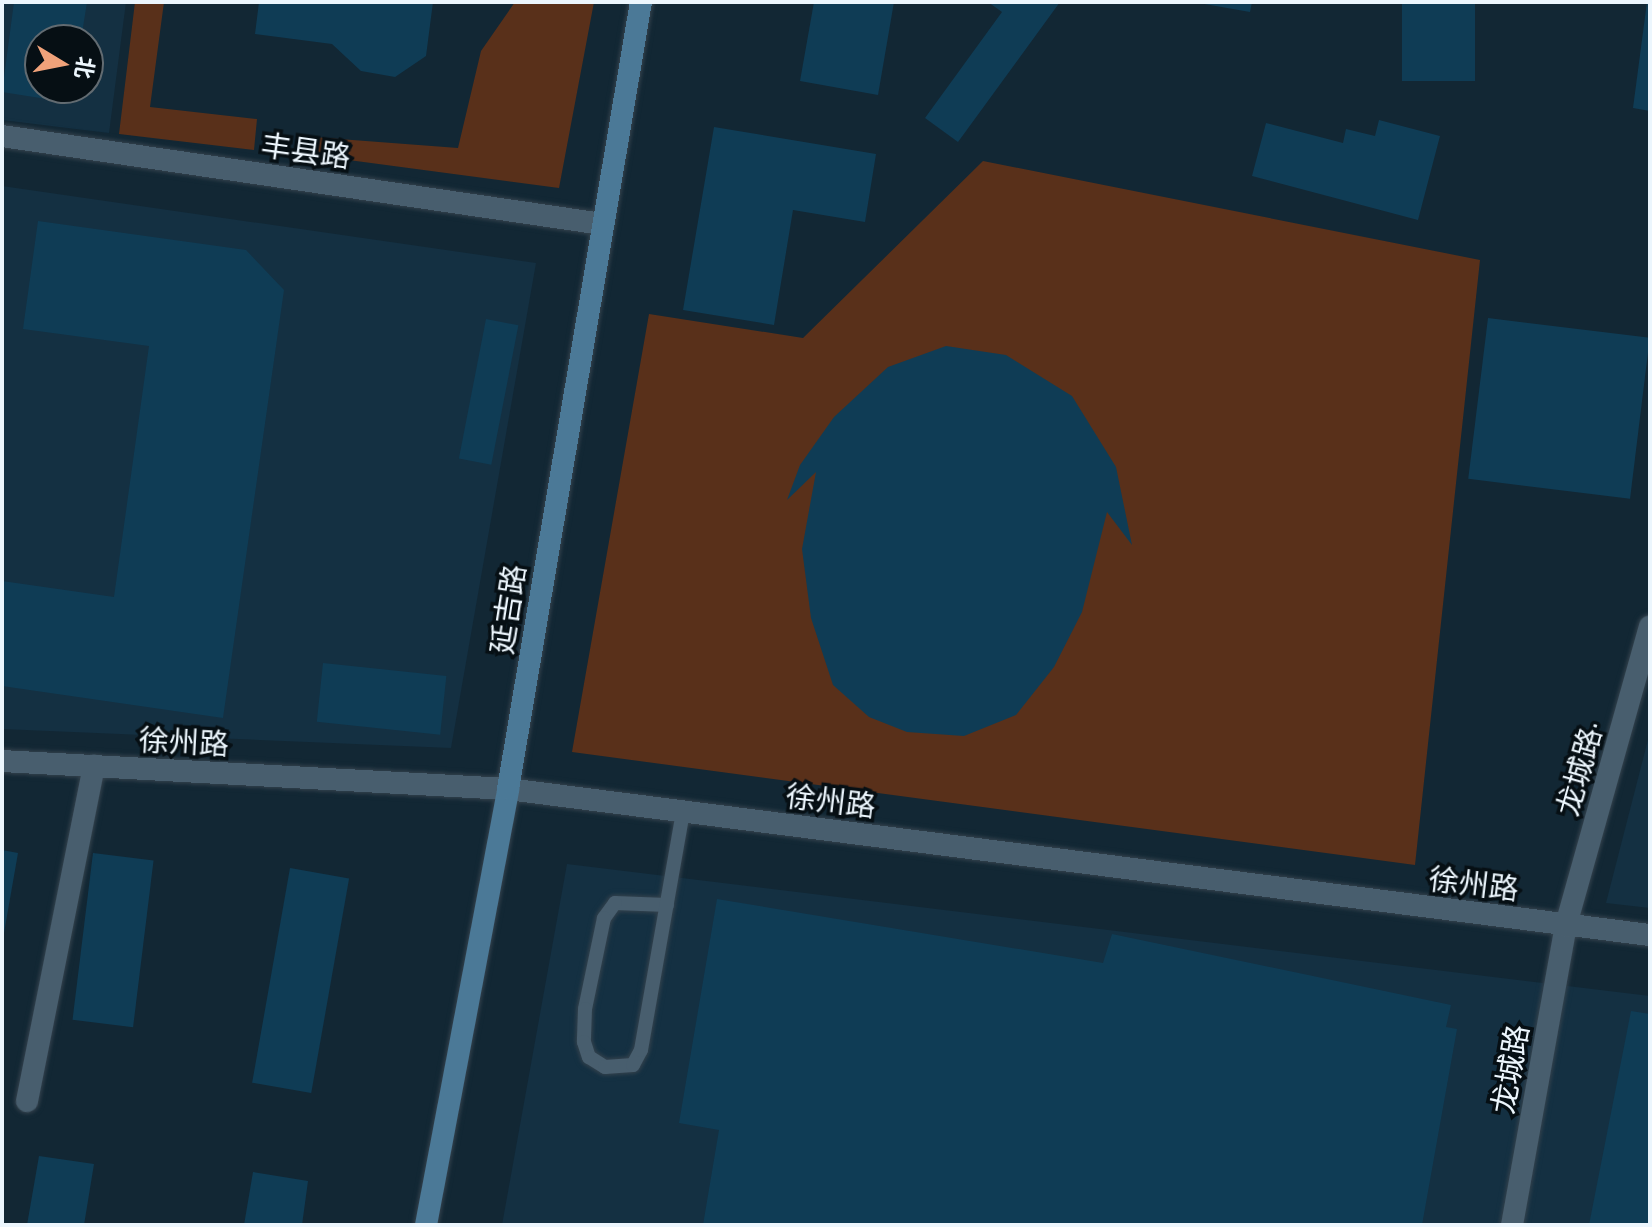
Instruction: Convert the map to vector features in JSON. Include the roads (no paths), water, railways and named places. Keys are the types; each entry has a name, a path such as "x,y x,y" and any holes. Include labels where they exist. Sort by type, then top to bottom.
{"main road":[{"name":"延吉路","path":"426,1225 508,789 641,2"}],"street":[{"name":"丰县路","path":"2,136 602,224"},
{"name":"龙城路·","path":"1566,925 1650,627"},
{"name":"徐州路","path":"2,761 508,789 1650,935"},
{"path":"27,1101 94,766"},
{"name":"龙城路","path":"1512,1225 1566,925"}],"lane":[{"path":"667,905 615,903 604,918 593,958 584,1042 589,1057 605,1067 633,1065 641,1050 667,905 683,811"}]}
